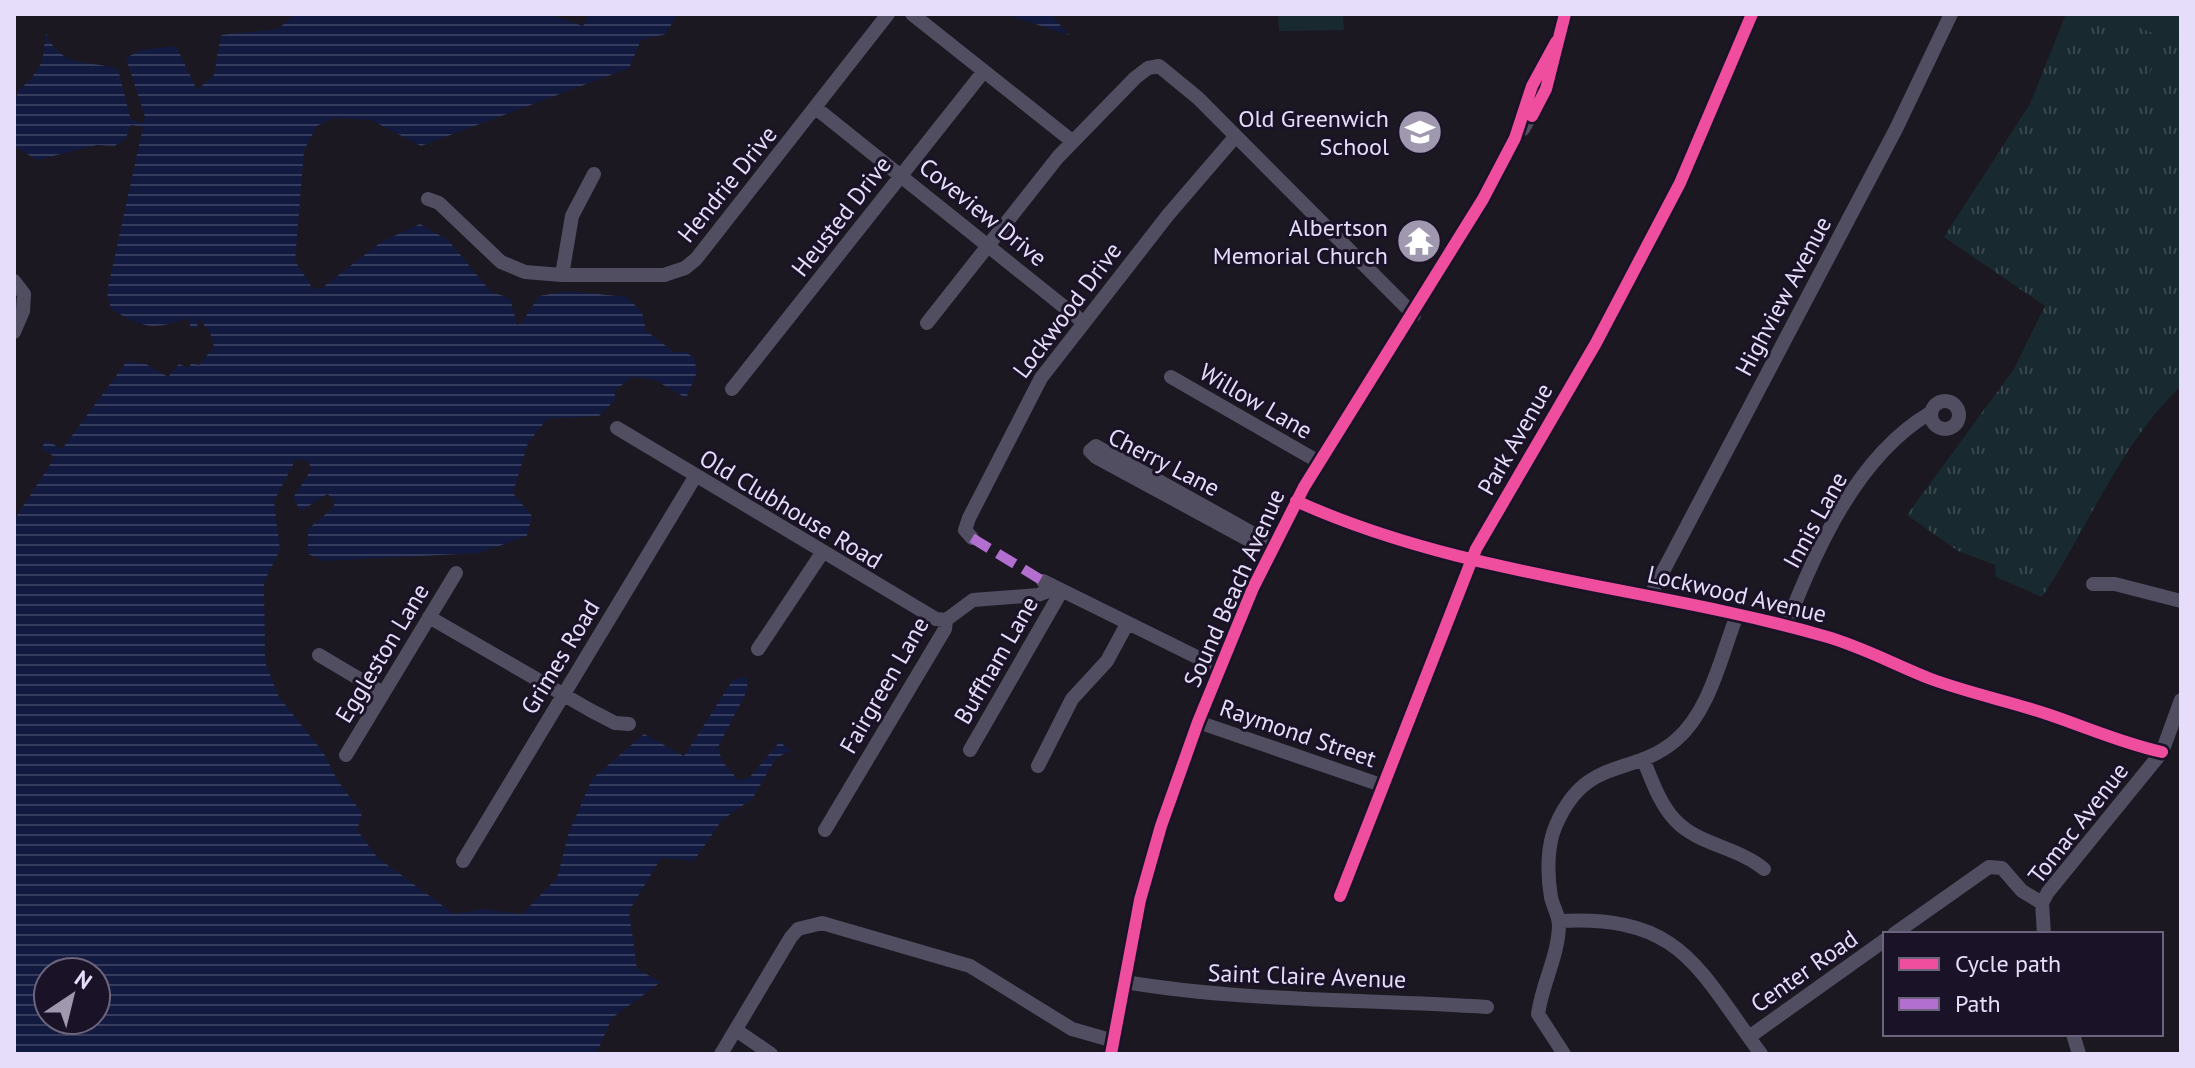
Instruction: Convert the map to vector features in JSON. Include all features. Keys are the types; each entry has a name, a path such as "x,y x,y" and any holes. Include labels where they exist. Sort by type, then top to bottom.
{"street":[{"name":"Hendrie Drive","path":"428,199 439,203 501,262 525,272 664,275 685,268 817,109 888,14"},
{"path":"912,14 1072,141"},
{"name":"Sound Beach Avenue","path":"1112,1047 1140,900 1173,790 1219,668 1271,547 1319,462 1476,213 1536,95 1565,14"},
{"name":"Park Avenue","path":"1340,896 1471,561 1596,343 1680,183 1752,14"},
{"name":"Highview Avenue","path":"1650,596 1896,129 1951,14"},
{"path":"927,323 1072,141 1135,78 1148,68 1159,66 1190,90 1414,315"},
{"name":"Heusted Drive","path":"732,389 984,71"},
{"name":"Coveview Drive","path":"817,109 1083,322"},
{"name":"Lockwood Drive","path":"968,534 1030,396 1083,322 1235,137"},
{"path":"562,275 572,216 594,174"},
{"path":"14,281 24,294 23,311 14,332"},
{"name":"Willow Lane","path":"1171,377 1319,462"},
{"name":"Innis Lane","path":"1786,626 1848,499 1904,430 1930,413"},
{"name":"Old Clubhouse Road","path":"617,428 822,553 936,619 946,620"},
{"name":"Cherry Lane","path":"1096,446 1263,539 1271,547 1260,546 1096,457 1090,448 1096,446"},
{"name":"Grimes Road","path":"463,861 695,477"},
{"name":"Lockwood Avenue","path":"1296,501 1361,528 1471,561 1737,615 1860,647 1961,690 2045,713 2126,745 2162,752"},
{"path":"758,649 822,553"},
{"name":"Eggleston Lane","path":"346,755 456,573"},
{"path":"2093,584 2115,584 2181,601"},
{"path":"1052,587 1219,668"},
{"name":"Fairgreen Lane","path":"825,830 945,629 946,620 973,600 1038,595 1052,587"},
{"name":"Buffham Lane","path":"970,750 1052,587"},
{"path":"1564,1054 1538,1014 1557,945 1559,921 1551,898 1550,842 1557,824 1581,787 1605,770 1643,759 1674,742 1700,711 1737,615"},
{"path":"429,617 615,723 629,724"},
{"path":"1038,766 1072,699 1107,661 1127,624"},
{"path":"319,655 383,693"},
{"name":"Tomac Avenue","path":"2044,932 2042,903 2059,876 2162,752 2181,700"},
{"name":"Raymond Street","path":"1198,722 1384,786"},
{"name":"Lockwood Avenue","path":"2126,745 2149,768"},
{"path":"1643,759 1661,801 1677,822 1696,835 1749,855 1764,869"},
{"name":"Center Road","path":"1897,932 1989,867 2002,868 2022,891 2042,903"},
{"path":"1559,921 1616,921 1658,934 1698,969 1761,1054"},
{"path":"721,1054 791,937 798,929 822,923 970,966 1003,983 1072,1029 1112,1047"},
{"name":"Center Road","path":"1749,1037 1883,941"},
{"name":"Saint Claire Avenue","path":"1125,982 1185,992 1487,1007"},
{"path":"736,1030 771,1054"}],"green space":[{"path":"1278,14 1343,14 1344,30 1279,31"},
{"path":"2066,14 2181,14 2181,386 2159,409 2122,460 2042,597 1996,577 1995,565 1958,551 1907,515 2014,369 2045,306 1944,237 2030,104"},
{"path":"2146,14 2163,14 2155,34 2140,28"},
{"path":"2170,14 2181,14 2176,42 2161,36"},
{"path":"2156,58 2171,64 2158,97 2143,90"}],"water":[{"path":"295,14 548,14 583,26 589,14 677,14 666,34 641,40 629,68 421,146 371,120 334,118 317,126 304,150 295,261 313,289 322,288 381,242 420,224 448,240 491,292 510,298 517,325 539,296 568,291 627,297 642,312 646,331 674,352 686,352 694,358 697,372 686,398 655,380 633,377 615,390 615,400 599,416 547,419 528,443 513,493 532,516 527,536 479,553 324,561 308,554 308,529 334,507 334,499 327,494 301,511 293,498 312,468 307,461 296,459 274,501 280,550 264,582 265,662 279,697 323,752 338,781 362,813 357,830 377,857 454,914 483,909 522,914 557,878 569,832 592,779 644,734 684,756 732,681 746,676 748,689 718,747 722,761 738,780 750,777 781,740 784,746 792,750 776,758 752,799 722,820 694,861 661,858 629,911 637,969 661,982 612,1018 596,1054 14,1054 14,520 55,457 41,449 46,440 62,449 127,361 146,364 168,377 179,364 188,368 192,363 199,365 214,347 210,332 198,318 197,328 191,328 188,318 148,326 111,309 107,292 143,127 131,125 125,140 114,146 97,145 37,160 14,146 14,103 19,90 42,62 46,34 67,58 118,69 131,120 143,123 145,117 126,58 141,50 176,46 197,90 214,75 221,35 278,29"},
{"path":"1012,14 1052,16 1069,35 1014,17"}],"marked path":[{"path":"972,538 1043,581"}],"cycle path":[{"path":"1532,116 1546,89 1565,14"},
{"path":"1340,896 1476,549 1596,343 1680,183 1752,14"},
{"path":"1111,1054 1140,900 1161,826 1198,722 1253,588 1304,487 1483,199 1515,138 1532,86 1556,42"},
{"path":"1296,501 1360,527 1491,564 1691,604 1824,636 1945,684 2162,752"}],"place":[{"name":"Old Greenwich School","path":"1420,132"},
{"name":"Albertson Memorial Church","path":"1419,241"}]}
